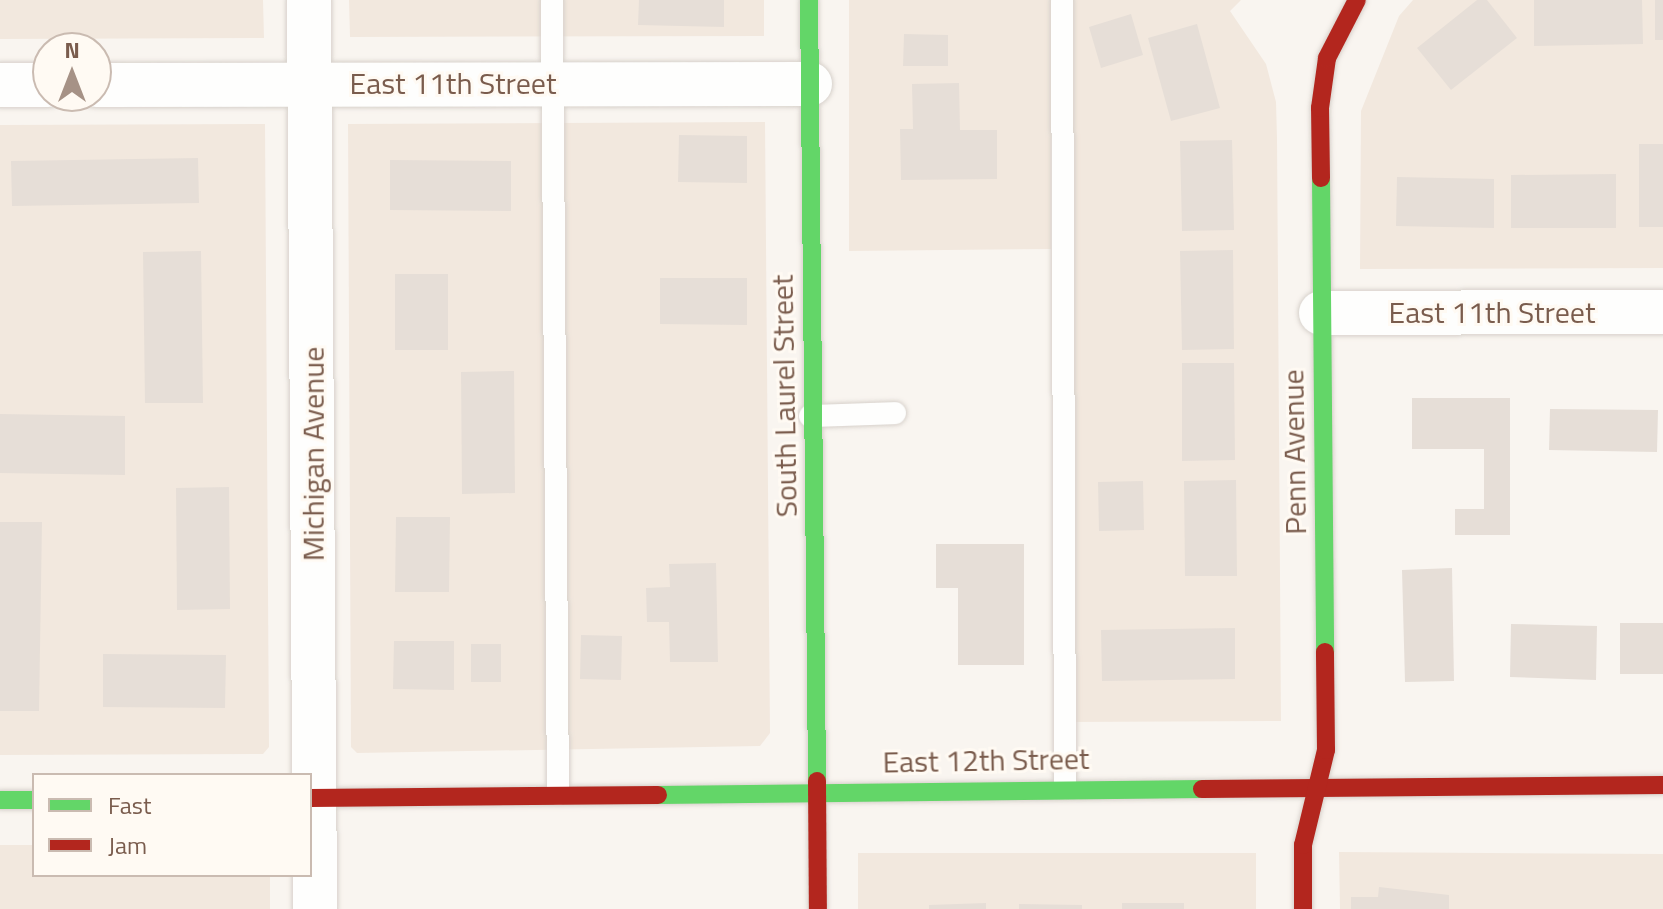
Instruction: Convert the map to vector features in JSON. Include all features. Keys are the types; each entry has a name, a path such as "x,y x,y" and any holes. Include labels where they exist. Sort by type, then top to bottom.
{"street":[{"name":"Michigan Avenue","path":"309,0 312,773"},
{"name":"South Laurel Street","path":"809,0 810,416 818,909"},
{"name":"Penn Avenue","path":"1303,909 1303,845 1326,750 1320,108 1327,58 1357,0"},
{"name":"East 11th Street","path":"112,85 810,84"},
{"path":"0,85 32,85"},
{"name":"East 11th Street","path":"1321,313 1663,312"},
{"name":"East 12th Street","path":"312,798 1065,787 1663,785"},
{"name":"Michigan Avenue","path":"312,798 315,909"},
{"path":"0,800 32,800"}],"lane":[{"path":"552,0 558,794"},
{"path":"1062,0 1065,787"},
{"path":"810,416 895,413"}],"shaded area":[{"path":"0,0 263,0 264,38 112,39 112,32 32,32 32,39 0,39"},
{"path":"349,0 764,0 764,36 350,37"},
{"path":"849,0 1051,0 1051,249 849,251"},
{"path":"1071,0 1241,0 1230,11 1266,64 1276,102 1277,138 1281,721 1070,722"},
{"path":"1413,0 1663,0 1663,268 1360,269 1361,111 1399,16"},
{"path":"765,122 770,733 760,746 357,753 351,747 348,124"},
{"path":"265,124 269,747 263,754 0,755 0,125"},
{"path":"0,845 32,845 32,877 270,877 270,909 0,909"},
{"path":"1339,852 1663,854 1663,909 1340,909"},
{"path":"858,853 1256,853 1256,909 858,909"}],"building":[{"path":"639,0 724,0 724,27 638,25"},
{"path":"1477,0 1487,0 1517,38 1451,90 1417,48"},
{"path":"1534,0 1642,0 1643,44 1534,46"},
{"path":"1655,0 1663,0 1663,40 1655,40"},
{"path":"1131,14 1143,55 1101,68 1089,27"},
{"path":"1197,24 1220,108 1171,121 1148,38"},
{"path":"904,34 948,35 948,66 903,66"},
{"path":"959,83 960,130 997,130 997,179 901,180 900,129 913,129 912,84"},
{"path":"679,135 747,136 747,183 678,182"},
{"path":"1232,140 1234,230 1182,231 1180,141"},
{"path":"1639,144 1663,144 1663,227 1639,227"},
{"path":"198,158 199,203 12,206 11,161"},
{"path":"390,160 511,161 511,211 390,210"},
{"path":"1616,174 1616,228 1511,228 1511,175"},
{"path":"1397,177 1494,179 1494,228 1396,226"},
{"path":"1233,250 1234,349 1182,350 1180,251"},
{"path":"201,251 203,403 145,403 143,252"},
{"path":"395,274 448,274 448,350 395,350"},
{"path":"660,278 747,278 747,325 660,324"},
{"path":"1182,363 1234,363 1235,460 1182,461"},
{"path":"514,371 515,493 462,494 461,372"},
{"path":"1412,398 1510,398 1510,535 1455,535 1455,509 1484,509 1484,449 1412,449"},
{"path":"1550,409 1658,410 1657,452 1549,450"},
{"path":"0,414 125,416 125,475 0,473"},
{"path":"1236,480 1237,576 1185,576 1184,481"},
{"path":"1143,481 1144,530 1099,531 1098,482"},
{"path":"229,487 230,609 177,610 176,488"},
{"path":"396,517 450,517 449,592 395,592"},
{"path":"0,522 42,522 39,711 0,711"},
{"path":"936,544 1024,544 1024,665 958,665 958,588 936,588"},
{"path":"716,563 718,662 670,662 669,622 647,622 646,588 670,587 669,564"},
{"path":"1452,568 1454,681 1405,682 1402,570"},
{"path":"1620,623 1663,623 1663,674 1620,674"},
{"path":"1511,624 1597,626 1596,680 1510,677"},
{"path":"1235,628 1235,679 1102,681 1101,630"},
{"path":"581,635 622,636 621,680 580,679"},
{"path":"394,641 454,641 454,690 393,689"},
{"path":"471,644 501,644 501,682 471,682"},
{"path":"103,654 226,655 225,708 103,707"},
{"path":"1379,887 1449,895 1449,909 1351,909 1351,897 1378,897"},
{"path":"986,903 986,909 929,909 929,905"},
{"path":"1122,903 1184,903 1184,909 1122,909"},
{"path":"1019,904 1082,905 1082,909 1019,909"}],"traffic: fast":[{"path":"809,0 817,781"},
{"path":"1321,178 1325,652"},
{"path":"658,795 1202,789"},
{"path":"0,800 32,800"}],"traffic: jam":[{"path":"1321,178 1320,108 1327,58 1357,0"},
{"path":"1303,909 1303,845 1326,750 1325,652"},
{"path":"817,781 818,909"},
{"path":"1202,789 1663,785"},
{"path":"312,798 658,795"}]}
